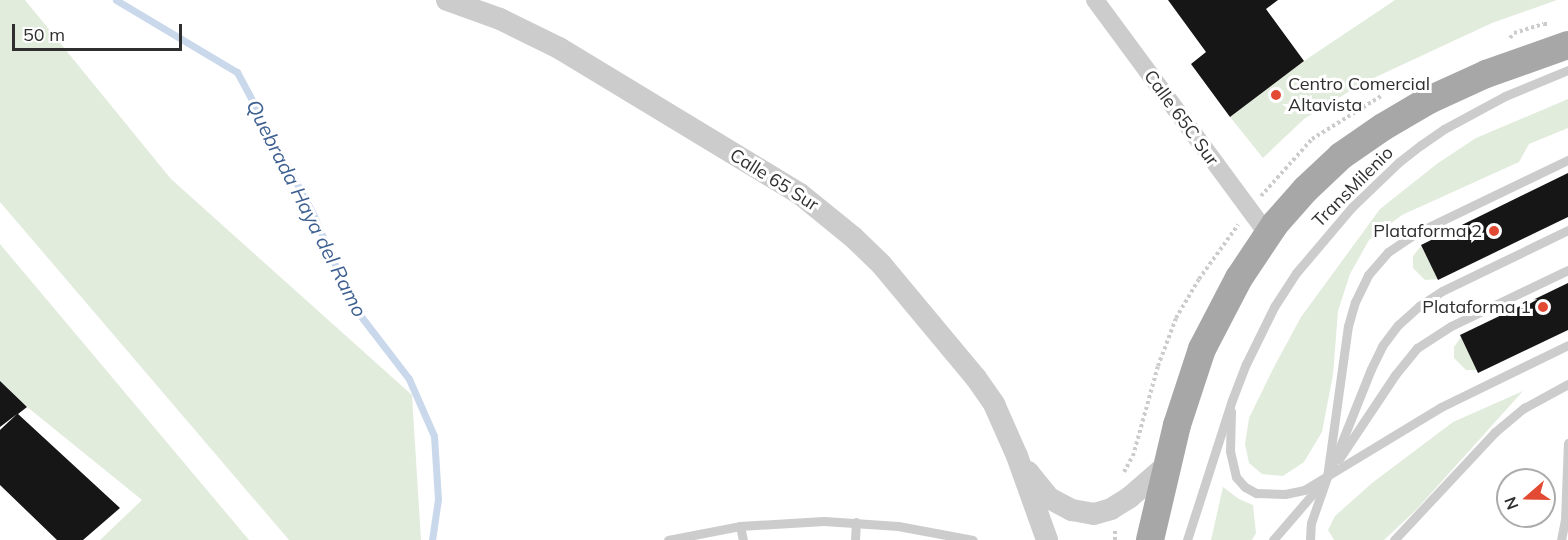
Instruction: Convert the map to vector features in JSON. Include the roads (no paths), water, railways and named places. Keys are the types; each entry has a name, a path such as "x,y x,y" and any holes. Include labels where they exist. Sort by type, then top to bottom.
{"main road":[{"path":"1150,540 1176,425 1202,349 1239,278 1268,236 1306,189 1334,163 1383,127 1429,100 1486,74 1568,45"}],"street":[{"name":"Calle 65 Sur","path":"447,0 500,19 559,48 800,194 825,212 881,264 976,378 993,404 1017,456 1047,540"},
{"name":"Calle 65C Sur","path":"1095,0 1268,236"},
{"name":"Calle 65 Sur","path":"1017,456 1034,483 1049,498 1072,510 1094,514 1111,509 1130,497 1168,464"}],"lane":[{"name":"TransMilenio","path":"1187,540 1232,400 1259,335 1296,273 1352,207 1399,162 1444,129 1505,96 1568,70"},
{"name":"TransMilenio","path":"1328,477 1348,326 1355,302 1368,275 1388,252 1416,233 1568,159"},
{"name":"TransMilenio","path":"1310,540 1311,523 1371,369 1382,346 1398,325 1419,306 1442,291 1568,230"},
{"name":"TransMilenio","path":"1273,540 1328,477 1395,375 1417,348 1451,326 1568,270"},
{"name":"TransMilenio","path":"1232,400 1230,451 1236,477 1245,488 1271,496 1285,495 1304,490 1328,477 1441,407 1568,345"},
{"path":"1395,540 1495,432 1524,408 1568,384"},
{"path":"1561,540 1565,520 1568,443"},
{"path":"668,540 740,526 796,521 856,522 898,526 972,540"},
{"path":"855,540 856,522"},
{"path":"740,526 743,540"}],"waterway":[{"name":"Quebrada Haya del Ramo","path":"116,0 237,72 313,214 353,306 409,379 434,436 438,499 432,540"}],"place":[{"name":"Centro Comercial Altavista","path":"1276,95"},
{"name":"Plataforma 2","path":"1494,231"},
{"name":"Plataforma 1","path":"1543,307"}]}
